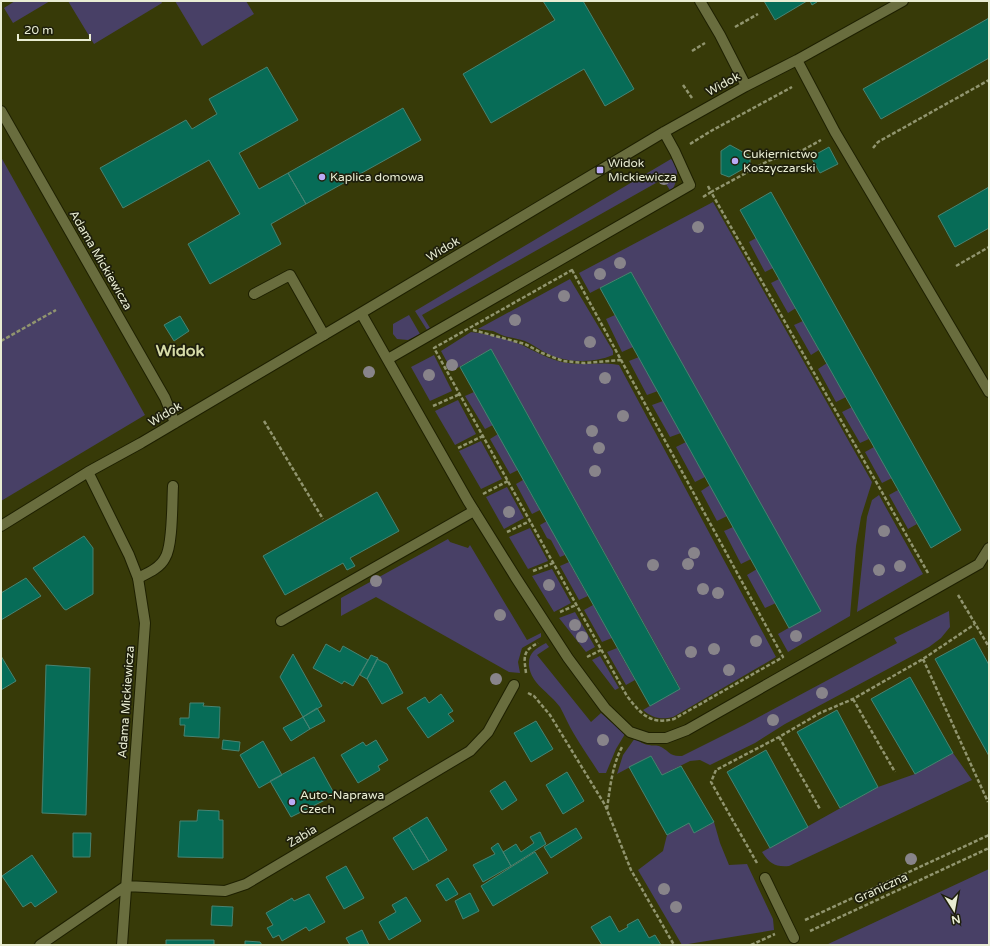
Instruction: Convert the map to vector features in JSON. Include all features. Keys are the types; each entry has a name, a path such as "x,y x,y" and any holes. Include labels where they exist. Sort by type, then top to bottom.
{"street":[{"path":"700,1 720,34 746,86"},
{"name":"Widok","path":"1,526 88,472 175,423 664,132 903,1"},
{"path":"797,60 835,132 989,392"},
{"name":"Adama Mickiewicza","path":"1,111 165,398 175,423"},
{"path":"388,359 690,185 664,132"},
{"path":"254,294 290,275 324,335"},
{"path":"361,313 468,501 552,635 605,708 630,732 648,738 666,738 686,730 979,564 989,548"},
{"name":"Adama Mickiewicza","path":"88,472 129,556 138,578 145,623 122,945"},
{"path":"138,578 152,571 165,558 170,546 173,486"},
{"path":"281,621 474,511"},
{"name":"Żabia","path":"126,886 225,891 246,884 470,751 488,732 514,685"},
{"path":"765,878 794,938"},
{"path":"40,945 126,886"}],"path":[{"path":"732,29 758,14"},
{"path":"692,51 710,40"},
{"path":"874,148 878,142 989,80"},
{"path":"683,85 692,98"},
{"path":"687,147 711,130 794,86"},
{"path":"708,186 711,192 768,161 803,150 835,132"},
{"path":"713,196 929,574 922,578"},
{"path":"956,266 989,247"},
{"path":"572,270 783,657 674,719 664,722 654,720 640,712 627,696 434,348 469,328 572,270"},
{"path":"1,341 56,310"},
{"path":"469,328 525,344 542,353 563,361 584,363 621,360"},
{"path":"418,412 460,394"},
{"path":"264,421 323,519"},
{"path":"443,456 483,436"},
{"path":"468,501 508,481"},
{"path":"492,539 530,521"},
{"path":"516,578 554,563"},
{"path":"950,580 989,647"},
{"path":"765,878 711,782 716,770 779,737 820,713 853,698 923,659 975,624"},
{"path":"528,680 524,658 529,648 552,635"},
{"path":"923,659 988,802"},
{"path":"514,685 534,696 550,715 607,810 632,870 674,945"},
{"path":"529,687 530,694"},
{"path":"853,698 895,772"},
{"path":"607,810 612,776 618,755 630,732"},
{"path":"779,737 820,809"},
{"path":"751,945 989,834"},
{"name":"Graniczna","path":"794,938 989,848"}],"shaded area":[{"path":"15,1 50,1 13,23 4,8"},
{"path":"68,1 161,1 162,3 94,44"},
{"path":"175,1 246,1 254,14 202,46"},
{"path":"1,157 145,415 1,501"},
{"path":"671,159 676,167 677,176 671,192 663,179 422,315 430,328 427,330 415,311"},
{"path":"713,202 872,482 861,517 856,546 850,616 788,652 778,634 820,610 631,272 590,293 579,273"},
{"path":"756,238 773,268 765,272 749,242"},
{"path":"570,279 613,351 613,355 590,361 565,360 550,355 525,341 506,337 493,331 478,329"},
{"path":"779,279 796,308 788,313 771,283"},
{"path":"409,315 420,334 408,340 397,339 393,334 393,324"},
{"path":"615,315 633,347 622,352 606,319"},
{"path":"803,321 819,350 811,355 794,325"},
{"path":"471,332 510,340 544,356 566,363 619,365 776,657 673,717 657,718 643,710 680,688 491,349 452,371 441,351"},
{"path":"434,355 452,391 430,401 411,367"},
{"path":"639,357 658,391 647,395 629,361"},
{"path":"827,363 846,397 836,402 818,369"},
{"path":"474,392 493,425 485,429 465,396"},
{"path":"458,400 476,434 455,445 435,411"},
{"path":"663,401 681,433 670,437 652,405"},
{"path":"852,407 869,439 860,443 842,412"},
{"path":"498,434 518,470 510,474 490,439"},
{"path":"481,441 502,479 481,489 459,451"},
{"path":"686,442 705,477 695,482 676,447"},
{"path":"874,447 892,478 882,483 865,452"},
{"path":"523,480 540,510 532,514 516,484"},
{"path":"710,485 727,516 717,521 701,491"},
{"path":"507,487 524,518 504,529 486,497"},
{"path":"898,490 917,524 908,529 889,495"},
{"path":"879,495 923,574 857,612 867,517 872,500"},
{"path":"547,521 565,555 560,557 551,540 547,538 540,525"},
{"path":"733,527 751,559 741,564 724,531"},
{"path":"530,528 548,561 528,569 509,537"},
{"path":"448,539 450,542 468,548 470,545 527,640 541,633 541,637 522,648 518,662 520,673 509,672 376,597 341,616 341,598"},
{"path":"569,562 588,596 579,600 560,566"},
{"path":"552,569 571,603 554,612 532,576"},
{"path":"757,569 776,603 765,608 747,575"},
{"path":"593,605 612,638 602,642 584,610"},
{"path":"949,611 950,627 941,638 929,647 785,724 755,743 710,765 700,760 690,761 662,775 651,756 617,774 623,755 635,738 642,743 659,746 674,755 682,756 744,725 897,643 894,638"},
{"path":"575,612 595,647 586,652 559,618"},
{"path":"546,643 549,647 537,655 591,722 601,713 625,734 616,749 606,773 599,773 572,731 560,707 537,683 530,672 529,662 531,655 536,649"},
{"path":"617,648 635,680 626,685 607,652"},
{"path":"600,656 619,688 615,690 592,660"},
{"path":"953,753 972,780 789,866 773,864 762,852 878,787 915,774"},
{"path":"714,822 720,843 729,865 747,864 773,919 774,930 682,945 638,870 663,851 667,835 689,823 694,833"},
{"path":"989,869 989,945 826,945"}],"building":[{"path":"543,1 583,1 634,89 605,106 584,69 491,123 463,74 555,20"},
{"path":"764,1 807,1 775,20"},
{"path":"810,1 816,1 817,2 812,5"},
{"path":"989,18 989,58 881,119 863,89"},
{"path":"267,67 298,120 239,153 259,189 288,173 306,204 271,224 281,244 210,284 188,244 240,214 209,160 123,208 100,168 186,120 192,129 217,114 209,99"},
{"path":"403,108 421,140 306,204 288,173"},
{"name":"Cukiernictwo Koszyczarski","path":"730,145 750,156 750,165 729,177 721,174 721,151"},
{"path":"829,147 838,164 820,173 811,157"},
{"path":"989,187 989,228 955,247 938,216"},
{"path":"771,192 961,530 931,548 740,210"},
{"path":"631,272 821,611 789,628 600,288"},
{"path":"180,316 189,331 174,341 164,325"},
{"path":"491,349 680,689 650,706 460,367"},
{"path":"377,492 399,531 350,558 355,566 347,570 343,563 285,595 263,556"},
{"path":"84,536 93,548 93,594 66,610 33,568"},
{"path":"26,578 41,596 1,620 1,593"},
{"path":"974,638 989,665 989,756 935,659"},
{"path":"326,644 340,652 343,646 368,660 353,686 344,681 342,684 313,668"},
{"path":"293,654 322,706 303,717 280,677"},
{"path":"371,655 378,658 367,679 360,675"},
{"path":"1,656 16,681 1,690"},
{"path":"377,659 387,664 403,693 382,704 367,679"},
{"path":"46,665 90,668 86,815 42,813"},
{"path":"910,677 953,753 915,774 871,699"},
{"path":"441,694 453,711 448,714 454,721 428,738 407,708 425,697 429,703"},
{"path":"190,703 204,703 203,706 220,707 219,738 184,736 185,725 180,725 180,718 189,718"},
{"path":"317,708 325,721 310,729 303,717"},
{"path":"837,710 878,787 840,808 797,732"},
{"path":"303,717 310,729 291,741 283,728"},
{"path":"536,721 553,749 531,762 514,733"},
{"path":"223,740 240,742 239,751 222,749"},
{"path":"376,740 388,760 378,766 380,770 358,783 341,755 363,742 366,746"},
{"path":"263,741 282,775 259,788 240,755"},
{"path":"766,750 808,827 770,848 727,772"},
{"path":"651,756 662,775 681,766 714,822 694,833 689,823 667,835 629,767"},
{"path":"314,757 335,795 291,817 270,781"},
{"path":"567,772 584,801 563,814 546,785"},
{"path":"505,781 517,800 502,810 490,791"},
{"path":"198,810 219,811 219,820 223,820 223,858 178,857 180,821 197,821"},
{"path":"427,817 447,850 429,861 409,828"},
{"path":"409,828 429,861 413,870 393,838"},
{"path":"576,828 582,838 551,858 544,847"},
{"path":"540,832 546,844 511,866 503,852 516,844 521,852 534,843 530,837"},
{"path":"73,833 91,833 90,857 73,857"},
{"path":"498,843 511,866 483,882 473,865 495,854 491,848"},
{"path":"535,852 548,873 493,906 481,886"},
{"path":"32,855 57,892 35,907 31,902 23,907 2,876"},
{"path":"346,866 364,898 344,909 326,877"},
{"path":"448,878 458,894 446,901 436,885"},
{"path":"470,893 479,911 463,919 455,901"},
{"path":"309,894 325,922 309,931 306,927 282,941 279,935 273,938 267,928 273,925 266,913 292,898 294,901"},
{"path":"406,897 421,921 389,940 379,922 396,912 392,905"},
{"path":"212,906 233,907 232,926 211,925"},
{"path":"610,916 619,932 628,927 627,925 638,919 649,938 655,935 661,945 602,945 591,927"},
{"path":"362,930 369,945 350,945 346,938"},
{"path":"166,940 214,940 214,945 166,945"},
{"path":"245,941 260,942 262,945 245,945"}],"place":[{"name":"Cukiernictwo Koszyczarski","path":"735,161"},
{"name":"Widok Mickiewicza","path":"600,170"},
{"name":"Kaplica domowa","path":"322,177"},
{"name":"Auto-Naprawa Czech","path":"292,802"}],"district":[{"name":"Widok","path":"180,351"}]}
